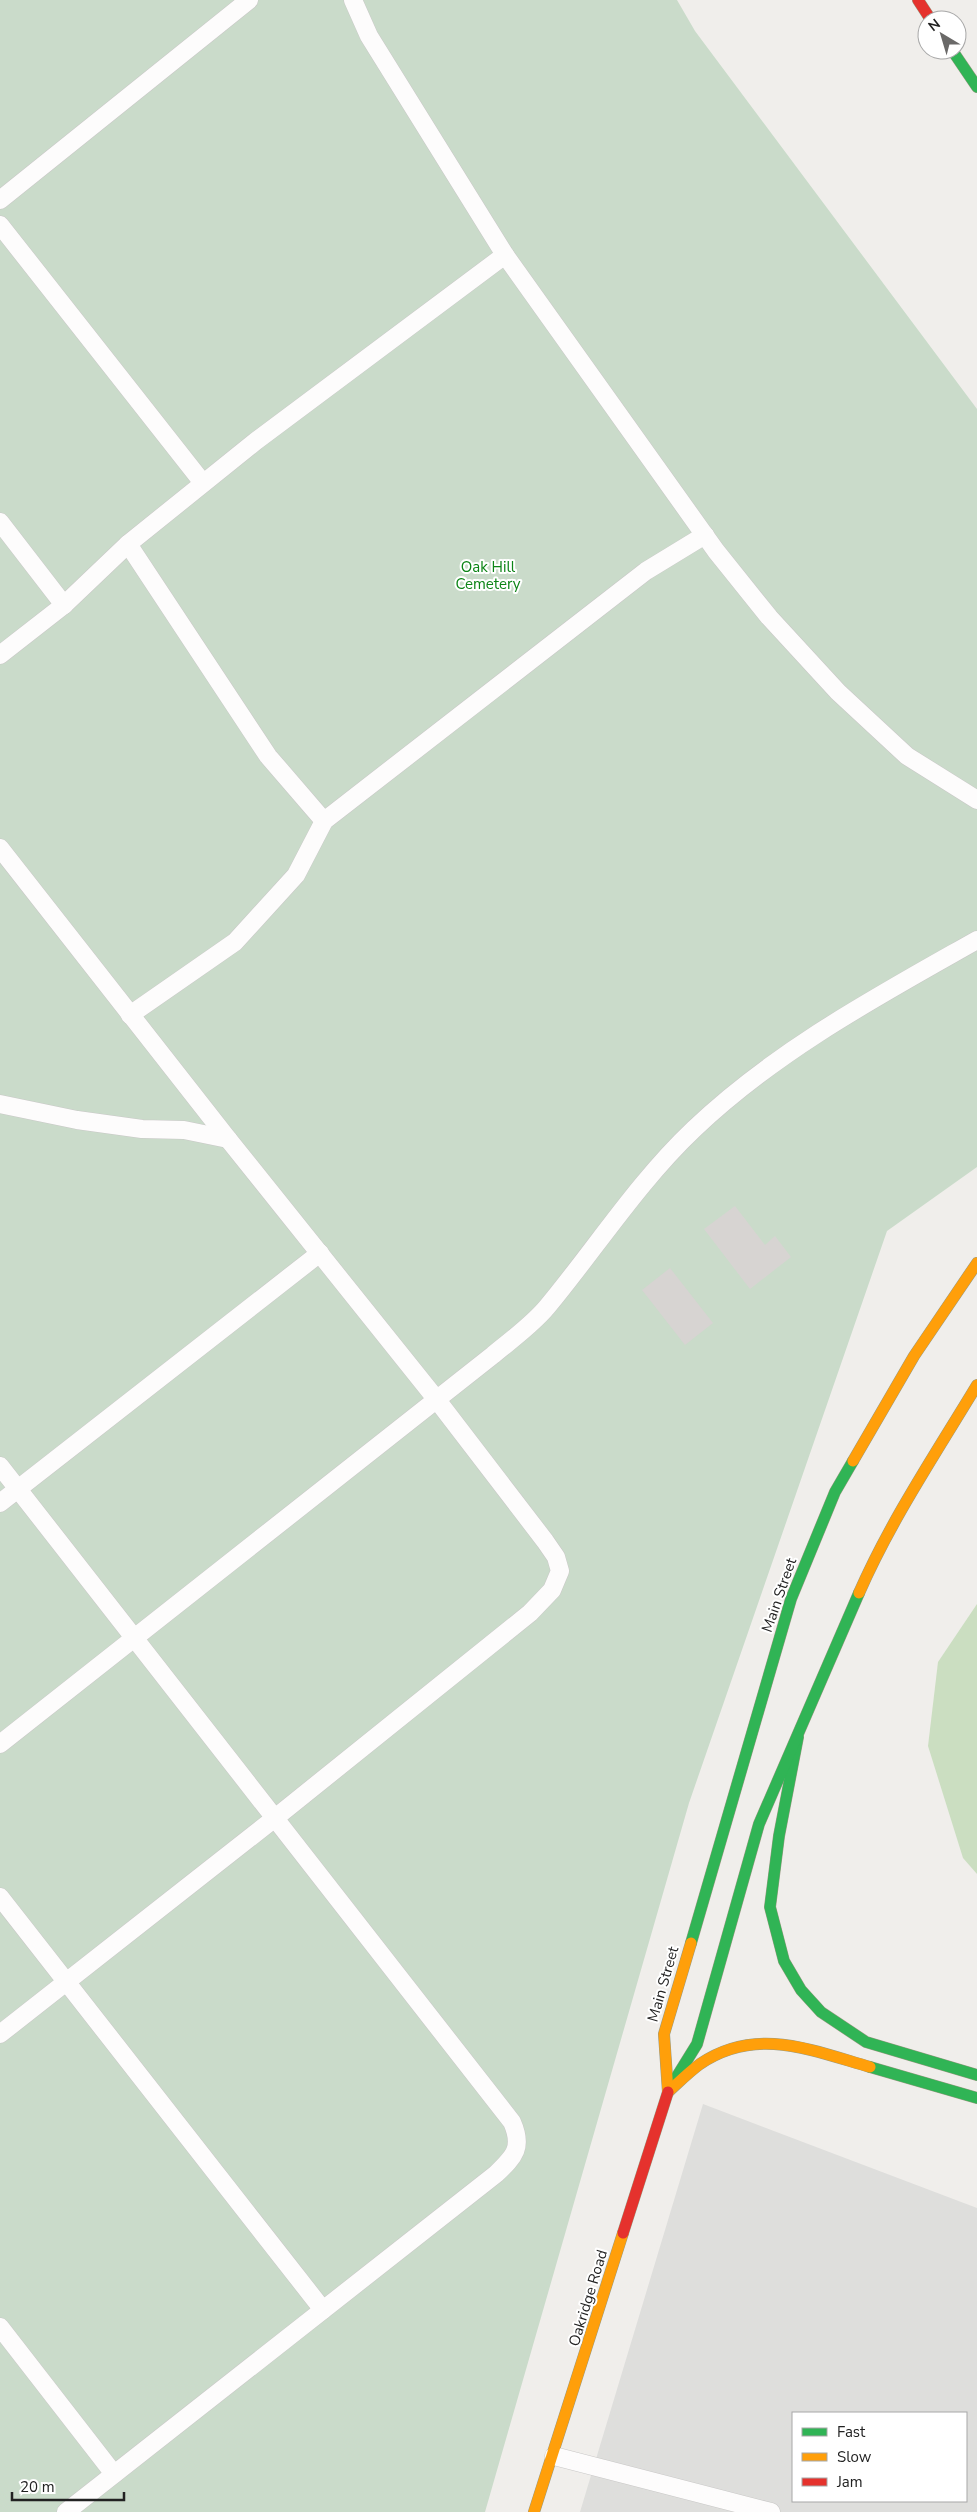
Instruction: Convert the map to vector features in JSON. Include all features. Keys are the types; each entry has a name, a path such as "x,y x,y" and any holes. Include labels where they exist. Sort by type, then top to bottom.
{"main road":[{"path":"959,60 977,87"},
{"name":"Main Street","path":"668,2092 664,2034 791,1599 835,1492 914,1356 977,1263"},
{"path":"668,2092 696,2044 759,1824 870,1568 918,1482 977,1385"},
{"path":"798,1737 779,1836 770,1907 784,1961 801,1990 821,2012 866,2042 977,2075"},
{"path":"668,2092 700,2064 734,2047 762,2042 797,2046 977,2098"},
{"name":"Oakridge Road","path":"540,2511 554,2456 668,2092"}],"lane":[{"path":"0,200 249,0"},
{"path":"352,0 369,36 505,255 705,535 769,617 838,692 907,756 977,800"},
{"path":"0,225 203,483"},
{"path":"0,655 64,605 128,544 203,483 505,255"},
{"path":"0,522 64,605"},
{"path":"130,1015 235,942 296,875 324,821 646,571 705,535"},
{"path":"128,544 268,756 324,821"},
{"path":"0,848 228,1140 437,1400 545,1541 556,1557 560,1570 552,1590 530,1613 275,1818 0,2034"},
{"path":"0,1744 437,1400 546,1309 623,1208 700,1124 732,1097 823,1029 977,940"},
{"path":"0,1104 78,1120 142,1129 184,1130 228,1140"},
{"path":"0,1502 320,1253"},
{"path":"0,1466 512,2122 517,2135 516,2150 510,2161 496,2174 66,2512"},
{"path":"0,1897 323,2310"},
{"path":"0,2327 114,2474"},
{"path":"554,2456 771,2512"}],"shaded area":[{"path":"703,2104 977,2208 977,2512 580,2512"}],"green space":[{"name":"Oak Hill Cemetery","path":"0,0 677,0 695,31 977,409 977,1167 887,1231 689,1803 485,2512 0,2512"},
{"path":"977,1604 977,1874 963,1858 928,1746 938,1662"}],"building":[{"path":"735,1206 765,1245 775,1236 791,1257 750,1289 704,1229"},
{"path":"670,1268 713,1323 685,1345 642,1290"}],"traffic: fast":[{"path":"959,60 977,87"},
{"path":"691,1943 791,1599 835,1492 853,1461"},
{"path":"671,2086 697,2044 759,1824 859,1593"},
{"path":"798,1737 779,1836 770,1907 784,1961 801,1990 821,2012 866,2042 977,2075"},
{"path":"870,2067 977,2098"}],"traffic: slow":[{"path":"853,1461 914,1356 977,1263"},
{"path":"859,1593 885,1539 977,1385"},
{"path":"668,2092 664,2034 691,1943"},
{"path":"668,2092 700,2064 721,2053 742,2046 784,2045 826,2054 870,2067"},
{"path":"534,2512 623,2233"}],"traffic: jam":[{"path":"918,0 924,10"},
{"path":"623,2233 668,2092"}]}
